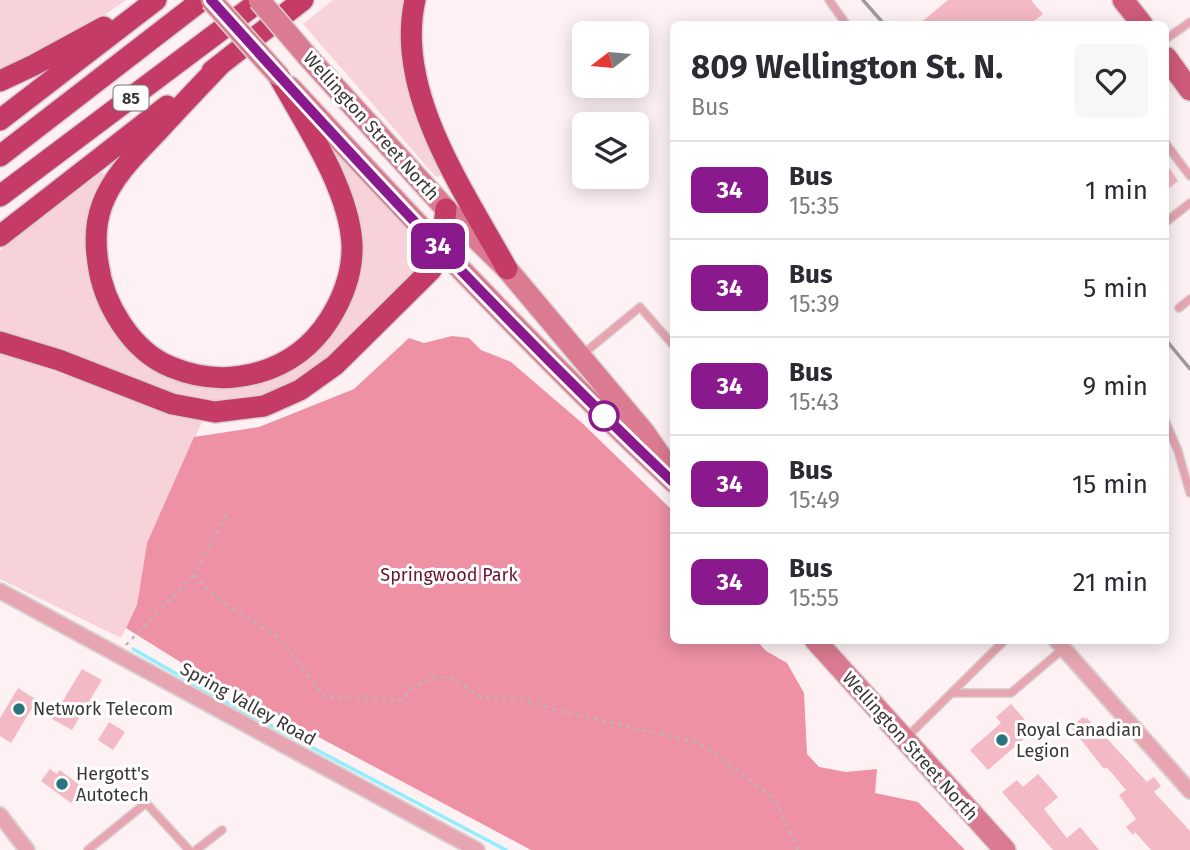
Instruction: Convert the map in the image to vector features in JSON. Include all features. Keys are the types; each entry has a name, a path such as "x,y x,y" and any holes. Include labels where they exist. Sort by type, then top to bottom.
{"highway":[{"path":"0,81 156,0"},
{"path":"0,121 156,0"},
{"name":"85","path":"0,156 201,0"},
{"name":"85","path":"0,196 260,0"},
{"name":"85","path":"0,236 303,0"},
{"path":"415,0 411,34 416,80 432,127 458,183 507,269"},
{"path":"221,64 120,171 101,206 95,242 101,286 122,327 147,352 170,367 214,378 238,378 262,373 305,349 323,329 338,305 350,268 352,244 348,219 336,186 278,75"},
{"path":"0,342 59,360 172,404 215,412 264,406 300,390 335,365 431,270 441,250 446,209"}],"main road":[{"path":"1124,0 1140,21"},
{"path":"1169,61 1188,83"}],"street":[{"name":"Wellington Street North","path":"211,0 441,250 590,403 670,478"},
{"name":"Wellington Street North","path":"260,0 307,56 446,209 507,269 644,432 670,468"},
{"name":"Spring Valley Road","path":"0,591 477,850"},
{"name":"Wellington Street North","path":"819,644 1004,850"},
{"path":"1060,645 1190,791"},
{"path":"0,815 27,850"}],"lane":[{"path":"829,0 844,21"},
{"path":"1169,37 1190,22"},
{"path":"1169,148 1190,176"},
{"path":"1169,220 1190,203"},
{"path":"1179,308 1190,299"},
{"path":"581,356 640,307 670,341"},
{"path":"1169,430 1190,493"},
{"path":"904,739 1001,644"},
{"path":"952,693 1012,692 1060,645"},
{"path":"88,850 146,803 189,850"},
{"path":"196,850 222,830"}],"path":[{"path":"100,645 125,646 194,575 226,515"},
{"path":"194,575 216,598 279,638 325,697 403,700 410,689 435,677 452,678 482,698 522,699 556,710 700,743 775,799 798,850"}],"shaded area":[{"path":"0,0 126,0 97,20 0,72"},
{"path":"333,0 408,0 446,174 436,177 303,24"},
{"path":"336,153 428,248 424,263 414,276 311,377 260,400 206,404 0,337 0,250 102,172 106,177 89,234 87,268 101,312 119,338 142,360 263,380 352,295 331,161"},
{"path":"0,352 170,413 203,420 147,543 137,605 121,638 0,579"}],"green space":[{"name":"Springwood Park","path":"452,336 469,338 481,350 511,362 582,423 670,508 670,644 760,644 766,651 787,663 804,693 807,754 819,767 846,772 877,769 875,793 918,802 965,850 531,850 198,673 126,628 137,605 147,543 194,437 259,427 354,389 409,338 424,343"}],"building":[{"path":"948,0 1031,0 1043,14 1034,21 923,21"},
{"path":"1169,168 1178,181 1169,188"},
{"path":"82,669 102,680 72,730 52,719"},
{"name":"Network Telecom","path":"18,688 37,700 11,743 0,736 0,718"},
{"name":"Royal Canadian Legion","path":"1011,704 1034,730 988,770 970,750 1001,723 996,717"},
{"path":"1083,717 1101,732 1147,782 1154,777 1161,786 1154,792 1190,831 1190,850 1151,850 1135,832 1133,835 1126,827 1136,819 1119,795 1126,790 1106,767 1104,769 1071,727"},
{"path":"109,722 125,732 113,750 98,740"},
{"name":"Hergott's Autotech","path":"50,769 57,774 60,770 83,788 71,803 41,781"},
{"path":"1038,774 1058,797 1044,809 1067,838 1080,827 1099,850 1053,850 1002,792 1017,780 1023,787"}],"waterway":[{"path":"133,649 224,701 506,850"}],"railway":[{"path":"863,0 881,21"},
{"path":"1169,344 1190,369"}],"bus line":[{"name":"34","path":"211,0 441,250 590,403 670,479"}],"place":[{"name":"Network Telecom","path":"19,709"},
{"name":"Royal Canadian Legion","path":"1002,740"},
{"name":"Hergott's Autotech","path":"62,784"}]}
